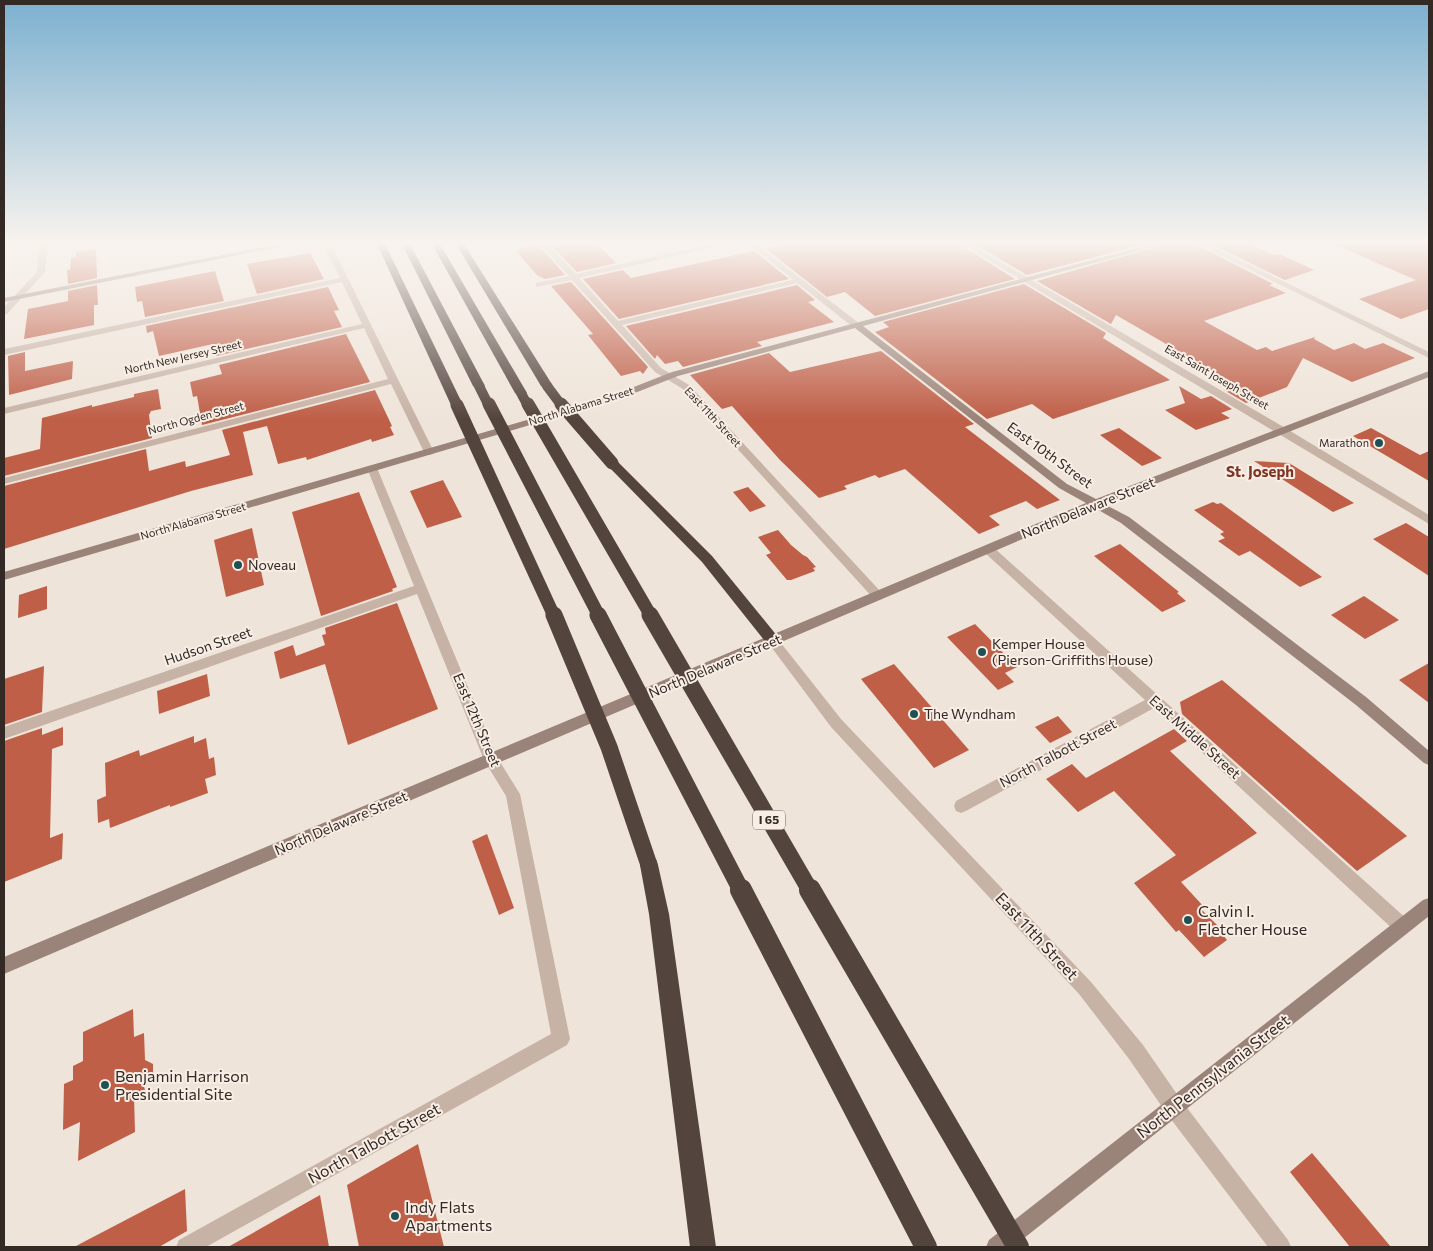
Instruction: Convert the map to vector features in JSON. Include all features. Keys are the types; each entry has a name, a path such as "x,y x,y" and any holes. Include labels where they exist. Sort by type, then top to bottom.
{"highway":[{"path":"408,302 457,405 582,682 626,792 649,865 661,923 704,1247"},
{"path":"436,302 926,1247"},
{"name":"I 65","path":"469,302 1018,1247"},
{"path":"496,302 547,386 574,422 612,463 708,558 774,641"}],"main road":[{"name":"North Alabama Street","path":"4,576 619,396 669,376 943,302"},
{"name":"East 10th Street","path":"856,326 1063,486 1125,520 1361,701 1429,759"},
{"name":"North Delaware Street","path":"4,966 1094,504 1429,374"},
{"name":"North Pennsylvania Street","path":"996,1247 1429,906"}],"street":[{"path":"4,312 14,302"},
{"path":"4,352 235,302"},
{"path":"355,302 429,452"},
{"name":"East 11th Street","path":"597,302 658,370 686,387 878,596"},
{"path":"617,324 706,302"},
{"name":"East 10th Street","path":"826,302 856,326"},
{"name":"East Saint Joseph Street","path":"1064,302 1284,430 1429,520"},
{"path":"1321,302 1429,355"},
{"name":"North New Jersey Street","path":"4,411 366,325"},
{"name":"North Ogden Street","path":"4,481 394,380"},
{"name":"East 12th Street","path":"372,468 491,760 513,794 561,1039"},
{"name":"East Middle Street","path":"988,549 1402,926"},
{"name":"Hudson Street","path":"4,733 422,588"},
{"name":"East 11th Street","path":"774,641 836,723 1085,988 1136,1052 1174,1108 1281,1247"},
{"name":"North Talbott Street","path":"961,806 1155,701"},
{"name":"North Talbott Street","path":"186,1247 561,1039"}],"building":[{"path":"61,302 98,302 98,305 94,305 94,325 24,339 28,309"},
{"path":"142,302 217,302 145,317"},
{"path":"256,302 335,302 339,310 334,311 342,327 216,356 213,344 159,356 153,331 147,333 146,326"},
{"path":"565,302 589,302 648,367 643,374 640,371 621,376 588,335 593,334"},
{"path":"604,302 690,302 619,319"},
{"path":"725,302 808,302 834,322 757,342 762,346 683,367 678,361 665,364 657,355 655,359 626,326"},
{"path":"858,302 927,302 875,316"},
{"path":"956,302 1055,302 1106,333 1103,338 1170,380 1053,419 1032,404 987,419 875,332 889,327 883,322"},
{"path":"1074,302 1259,302 1204,321 1257,350 1266,347 1272,351 1315,337 1314,339 1334,350 1354,343 1365,349 1383,343 1415,358 1352,382 1303,358 1287,387 1246,403 1224,390 1237,385 1116,315 1111,324"},
{"path":"1366,302 1429,302 1429,309 1401,319"},
{"path":"346,334 370,382 202,425 197,396 193,397 190,382 222,374 219,365"},
{"path":"881,351 974,424 965,427 1060,500 1037,509 1026,501 989,516 1000,525 979,534 905,469 879,478 875,475 844,486 847,489 819,498 780,460 732,406 722,409 690,375 769,353 790,372"},
{"path":"25,352 25,371 73,361 72,379 9,395 8,356"},
{"path":"1179,386 1201,399 1211,396 1232,409 1221,413 1230,418 1196,430 1165,410 1185,403"},
{"path":"158,389 161,409 151,411 149,415 152,438 4,476 4,458 40,449 42,418 92,405 92,407 134,397 134,394"},
{"path":"375,390 392,426 390,427 394,435 372,442 371,439 307,460 306,457 278,464 267,426 243,432 253,475 191,491 4,549 4,486 146,449 149,471 185,461 186,467 230,455 222,430"},
{"path":"1119,428 1162,458 1142,466 1100,435"},
{"path":"1371,428 1420,455 1429,451 1429,481 1353,436"},
{"path":"1254,461 1289,463 1354,503 1333,512"},
{"path":"443,480 462,517 427,528 410,491"},
{"path":"748,487 766,506 750,512 733,492"},
{"path":"359,492 397,587 392,589 393,591 321,616 292,512"},
{"path":"1213,502 1221,503 1322,577 1300,587 1250,551 1239,556 1218,541 1225,538 1220,534 1224,532 1194,510"},
{"path":"1406,523 1429,537 1429,576 1373,539"},
{"name":"Noveau","path":"252,528 264,585 226,597 214,540"},
{"path":"778,530 791,545 807,557 816,567 813,568 815,571 787,580 766,555 771,553 758,537"},
{"path":"1120,544 1179,592 1177,593 1186,601 1162,612 1094,556"},
{"path":"47,586 47,609 18,618 19,595"},
{"path":"1364,596 1399,620 1365,639 1331,615"},
{"path":"397,603 438,709 348,745 325,664 280,679 274,652 293,645 296,656 325,645 322,635 326,634 325,628"},
{"name":"Kemper House (Pierson-Griffiths House)","path":"975,624 1017,667 1005,673 1014,682 998,690 947,637"},
{"path":"1429,663 1429,703 1399,680"},
{"name":"The Wyndham","path":"894,664 969,750 934,768 861,679"},
{"path":"44,666 42,712 4,725 4,679"},
{"path":"207,674 210,696 159,714 157,691"},
{"path":"1222,680 1407,836 1357,871 1182,714 1180,702"},
{"path":"1058,716 1072,732 1050,743 1035,727"},
{"path":"63,727 63,745 52,749 50,838 63,833 62,859 4,882 4,741 42,728 42,735"},
{"path":"1174,729 1187,741 1170,751 1257,833 1181,882 1205,908 1202,910 1225,933 1223,935 1227,940 1204,957 1179,930 1176,932 1134,883 1176,855 1114,791 1078,812 1046,779 1072,764 1086,778"},
{"path":"194,736 194,743 206,738 209,759 214,757 216,775 205,779 208,793 110,828 109,819 98,823 97,800 106,796 105,763 139,750 140,756"},
{"path":"487,834 514,908 499,915 472,841"},
{"name":"Benjamin Harrison Presidential Site","path":"133,1009 134,1037 144,1033 145,1060 153,1064 153,1074 144,1087 145,1090 134,1096 135,1132 78,1161 80,1122 63,1130 64,1084 73,1080 73,1066 83,1061 83,1032"},
{"name":"Indy Flats Apartments","path":"418,1144 444,1247 359,1247 347,1185"},
{"path":"1312,1153 1391,1247 1350,1247 1290,1172"},
{"path":"185,1189 187,1231 159,1247 74,1247"},
{"path":"320,1195 329,1247 228,1247"}],"place":[{"name":"Marathon","path":"1379,443"},
{"name":"Noveau","path":"238,565"},
{"name":"Kemper House (Pierson-Griffiths House)","path":"982,652"},
{"name":"The Wyndham","path":"914,714"},
{"name":"Calvin I. Fletcher House","path":"1188,920"},
{"name":"Benjamin Harrison Presidential Site","path":"105,1085"},
{"name":"Indy Flats Apartments","path":"395,1216"}],"district":[{"name":"St. Joseph","path":"1260,472"}]}
